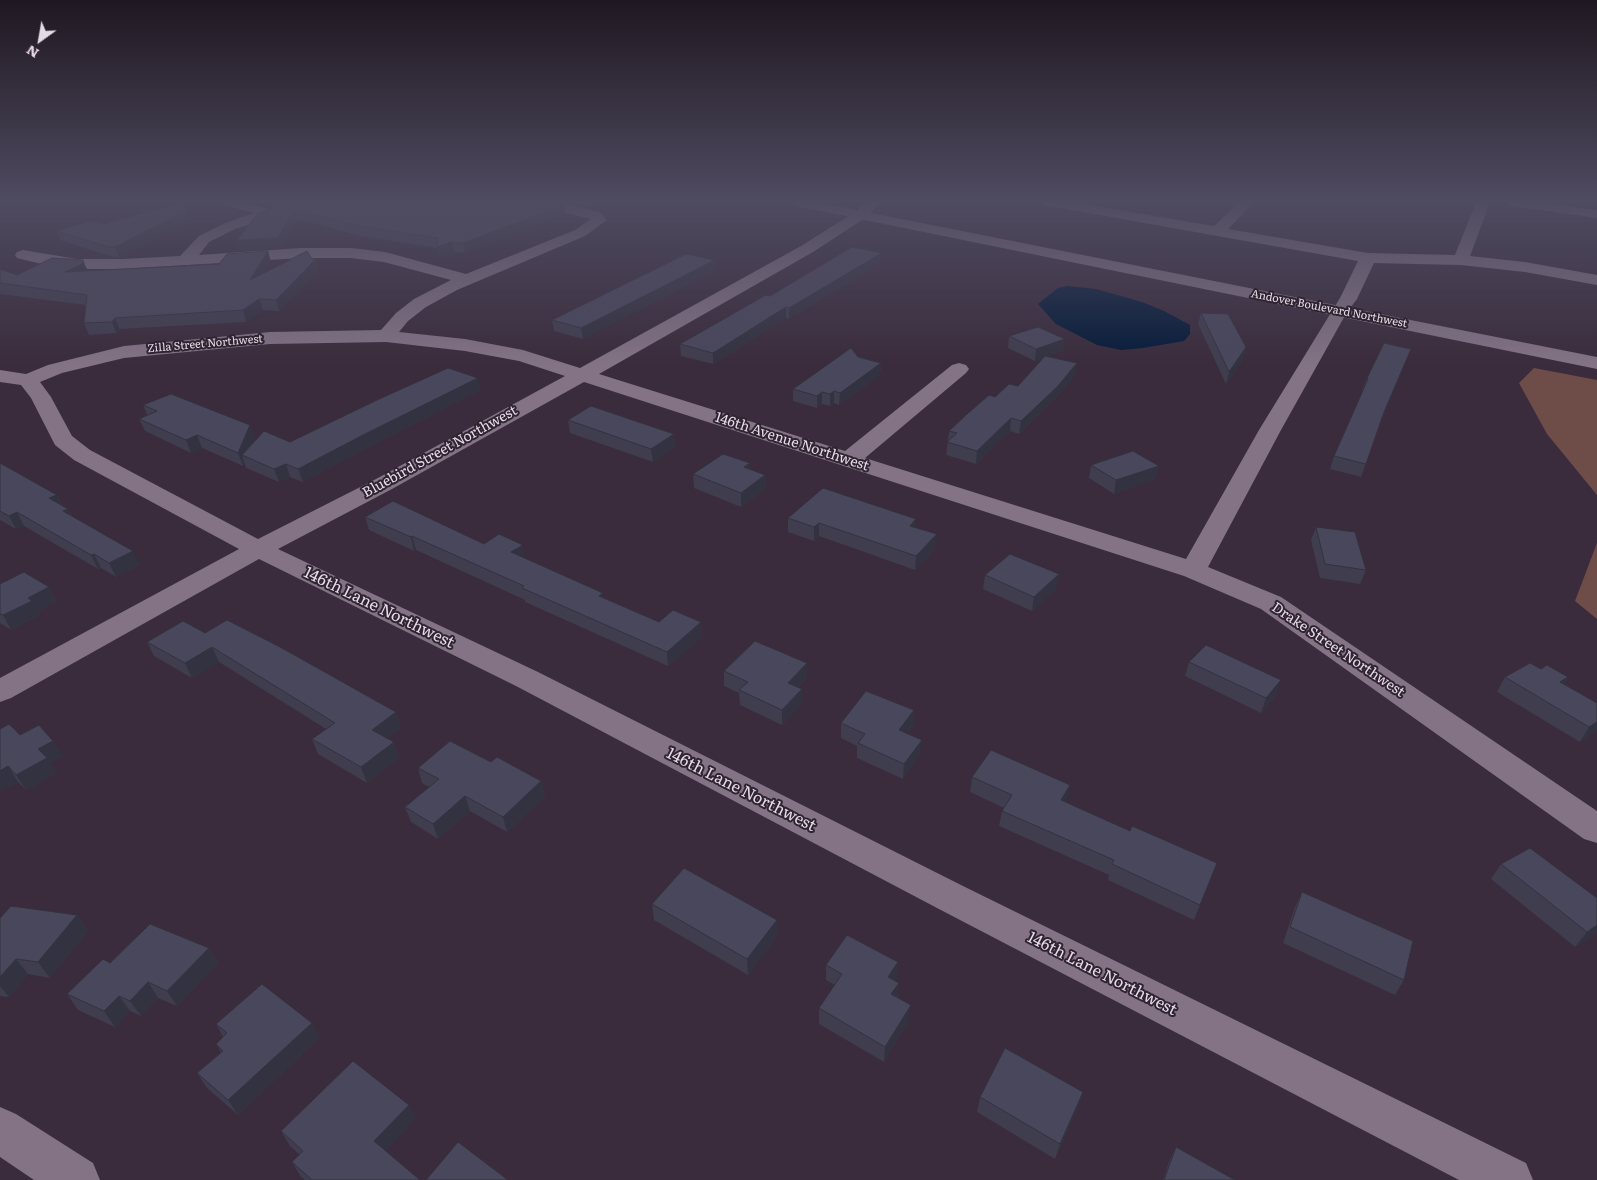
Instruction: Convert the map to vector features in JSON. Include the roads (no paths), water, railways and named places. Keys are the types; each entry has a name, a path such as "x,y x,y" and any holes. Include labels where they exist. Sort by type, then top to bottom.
{"street":[{"path":"35,257 76,264 233,257"},
{"path":"184,260 187,257"},
{"path":"385,257 466,279"},
{"path":"386,336 402,317 420,303 466,279 520,257"},
{"name":"Bluebird Street Northwest","path":"0,691 258,549 384,484 793,257"},
{"name":"Andover Boulevard Northwest","path":"1092,257 1339,311 1597,363"},
{"path":"1363,257 1461,260 1597,280"},
{"path":"1192,570 1339,311 1348,299 1368,258"},
{"name":"146th Avenue Northwest","path":"386,336 465,345 523,356 1192,570"},
{"name":"Zilla Street Northwest","path":"14,378 124,352 270,338 386,336"},
{"path":"848,460 959,369"},
{"name":"146th Lane Northwest","path":"14,378 40,397 63,440 82,455 258,549 526,679 950,897 1509,1180"},
{"name":"Drake Street Northwest","path":"1192,570 1271,603 1597,829"},
{"path":"0,1130 76,1180"}],"water":[{"path":"1068,286 1096,289 1142,302 1190,325 1190,334 1184,341 1143,348 1121,350 1097,345 1056,324 1038,304 1058,288"}]}
